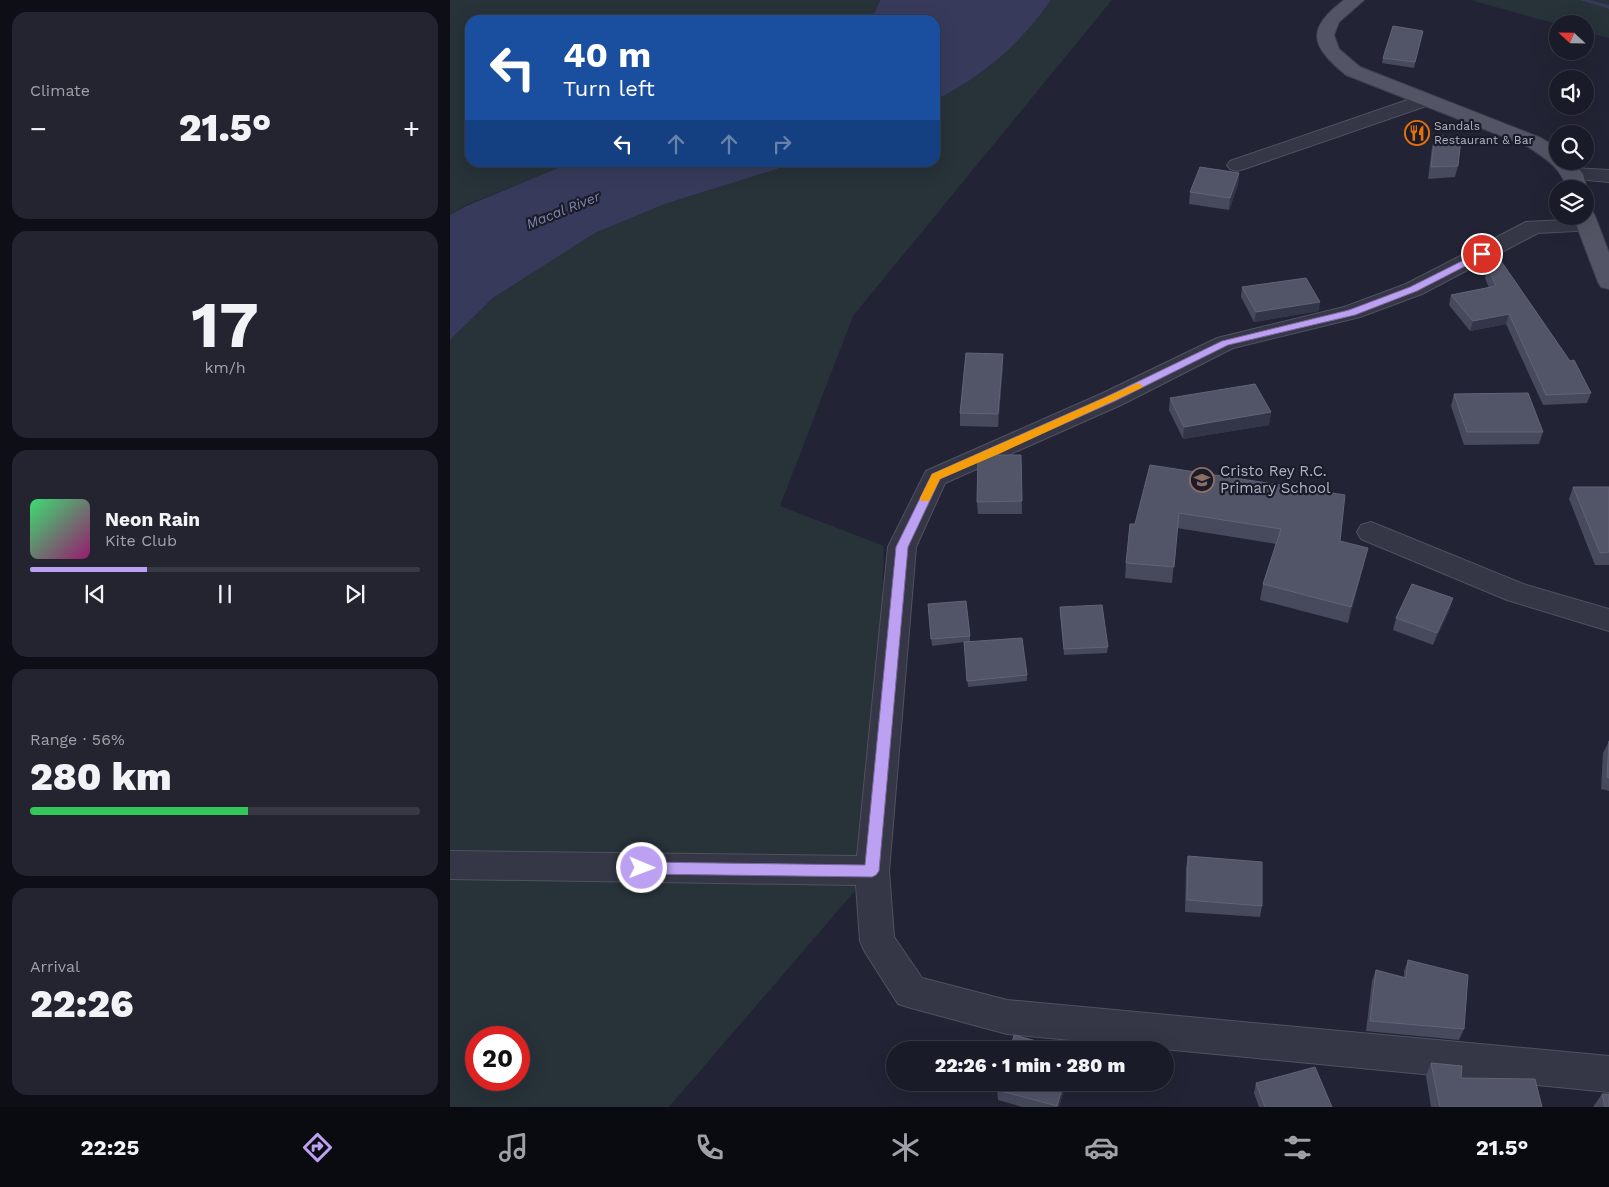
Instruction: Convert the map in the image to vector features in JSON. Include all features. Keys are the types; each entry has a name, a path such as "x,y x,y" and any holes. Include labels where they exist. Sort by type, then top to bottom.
{"main road":[{"path":"1355,0 1329,22 1325,34 1325,44 1335,58 1353,71 1527,138 1549,151"},
{"path":"1587,225 1609,282"}],"street":[{"path":"1237,165 1425,100"},
{"path":"1570,175 1609,176"},
{"path":"1551,225 1534,227 1405,293 1352,312 1225,343 1112,399 935,477 902,547 872,871 877,941 911,992 1007,1017 1609,1074"},
{"path":"1371,532 1517,593 1609,620"},
{"path":"450,865 872,871"}],"shaded area":[{"path":"450,0 880,0 872,15 465,15 465,167 563,167 466,205 450,215"},
{"path":"1051,0 1112,0 853,316 780,506 884,546 872,871 669,1107 450,1107 450,340 493,298 595,233 665,204 783,167 940,167 940,97 969,81 1014,45"},
{"path":"1470,0 1609,0 1609,38 1594,34 1594,15 1549,15 1549,22"}],"water":[{"path":"880,0 1051,0 1014,45 969,81 940,97 940,15 872,15"},
{"name":"Macal River","path":"561,167 783,167 665,204 595,233 493,298 450,340 450,215 466,206"}],"building":[{"path":"1393,26 1423,31 1415,62 1383,58"},
{"path":"1435,135 1461,139 1458,166 1431,167"},
{"path":"1200,167 1239,173 1230,198 1190,192"},
{"path":"1501,261 1570,361 1574,360 1591,393 1546,395 1509,314 1473,321 1451,295 1496,286 1488,268"},
{"path":"1306,278 1320,302 1256,312 1242,287"},
{"path":"966,353 1003,354 998,414 960,413"},
{"path":"1255,384 1271,412 1184,427 1170,398"},
{"path":"1528,393 1543,432 1467,432 1454,394"},
{"path":"985,455 1021,455 1022,501 977,502 978,458"},
{"path":"1150,465 1345,495 1340,541 1368,548 1351,607 1263,584 1281,529 1179,513 1174,567 1126,563 1130,524 1135,524"},
{"path":"1573,487 1609,487 1609,552 1600,553"},
{"path":"1412,584 1453,598 1437,633 1396,618"},
{"path":"966,601 970,636 931,639 928,604"},
{"path":"1102,605 1108,647 1064,649 1060,607"},
{"path":"1022,638 1027,675 967,681 964,642"},
{"path":"1609,741 1609,778 1607,777"},
{"path":"1188,856 1262,862 1262,906 1187,900"},
{"path":"1408,960 1468,975 1464,1029 1370,1021 1376,970 1406,978"},
{"path":"1014,1035 1036,1041 1012,1041"},
{"path":"1431,1063 1462,1066 1461,1078 1535,1079 1542,1107 1440,1107"},
{"path":"1315,1067 1332,1107 1265,1107 1256,1083"},
{"path":"1001,1091 1061,1091 1057,1106"},
{"path":"1602,1094 1609,1094 1609,1107 1605,1107"}],"waterway":[{"path":"1583,0 1609,7"}],"slow traffic":[{"path":"925,498 935,477 997,451 1138,386"}],"place":[{"name":"Sandals Restaurant & Bar","path":"1417,133"},
{"name":"Cristo Rey R.C. Primary School","path":"1202,480"}],"route":[{"path":"642,868 872,871 902,547 935,477 1112,399 1225,343 1352,312 1414,289 1482,254"}]}
